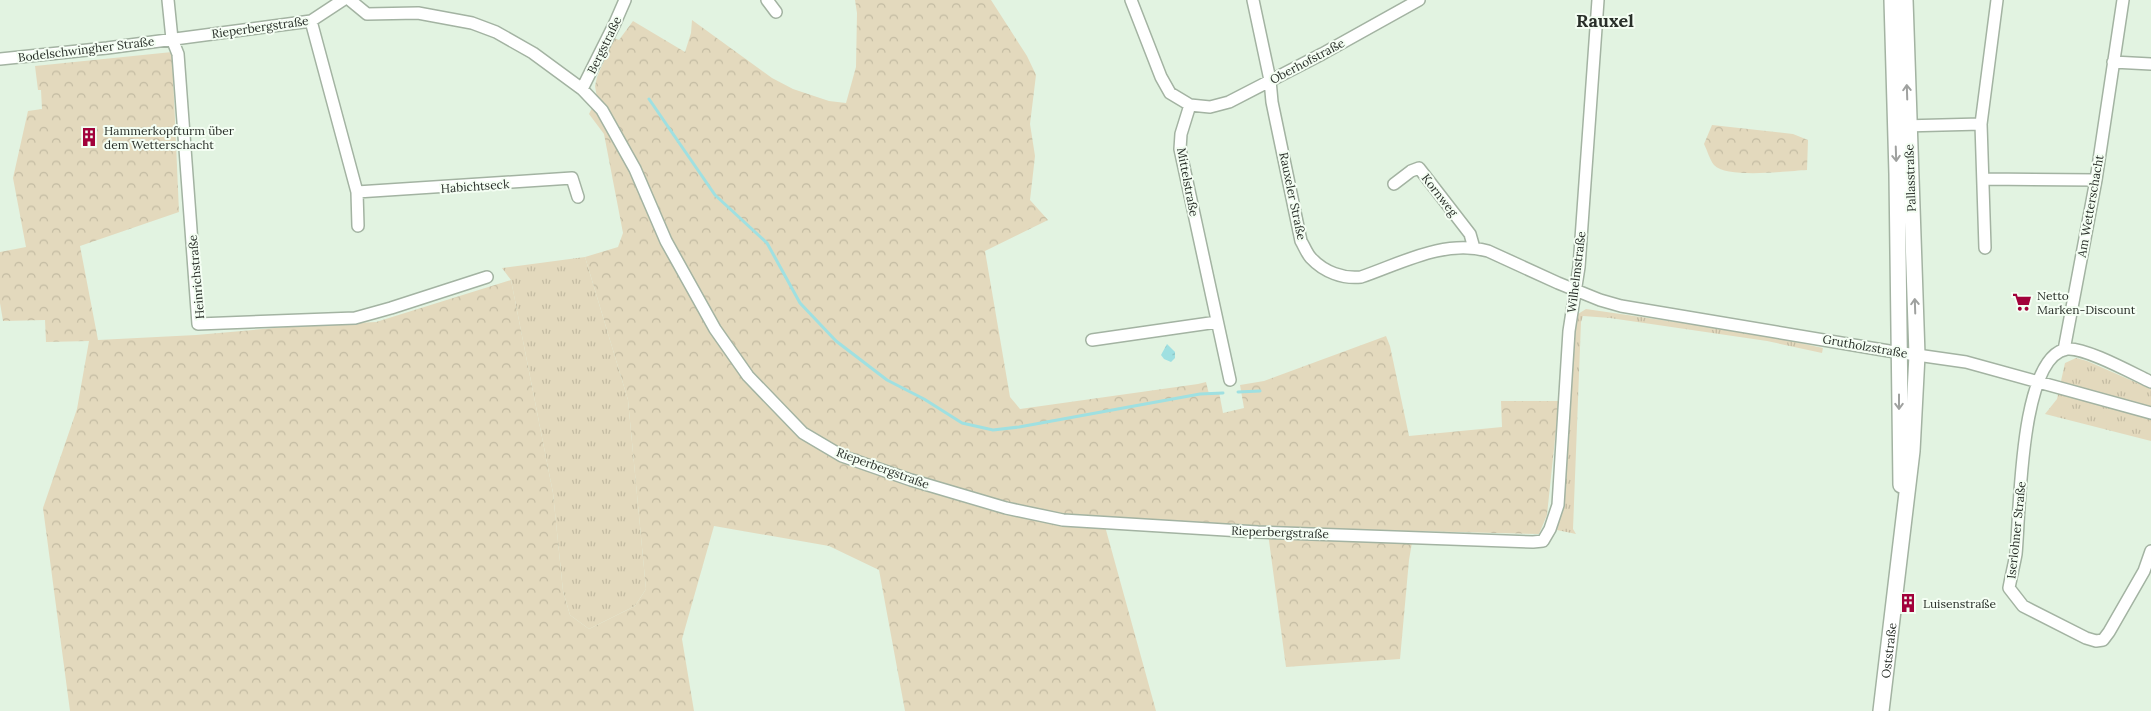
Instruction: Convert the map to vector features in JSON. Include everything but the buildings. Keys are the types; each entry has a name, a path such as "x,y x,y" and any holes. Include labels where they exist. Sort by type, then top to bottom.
{"main road":[{"name":"Pallasstraße","path":"1892,0 1917,355"},
{"name":"Pallasstraße","path":"1899,353 1905,0"},
{"name":"Oststraße","path":"1899,353 1902,529"},
{"name":"Oststraße","path":"1881,711 1912,451 1917,355"}],"street":[{"name":"Heinrichstraße","path":"168,0 172,39 178,54 198,324 355,318 486,277"},
{"name":"Rieperbergstraße","path":"172,39 311,21 343,0"},
{"name":"Rieperbergstraße","path":"350,0 367,14 418,13 472,23 496,32 533,53 582,89 602,110 635,169 666,241 720,336 748,376 803,433 842,456 911,480 978,500 1063,520 1258,532 1543,541"},
{"name":"Bergstraße","path":"582,89 625,0"},
{"path":"766,0 776,12"},
{"path":"1131,0 1161,77 1170,93 1190,106"},
{"name":"Rauxeler Straße","path":"1253,0 1301,241 1311,258 1328,270 1348,278 1361,277 1438,249 1474,248 1488,251 1576,290"},
{"name":"Oberhofstraße","path":"1190,106 1210,107 1229,102 1419,0"},
{"name":"Wilhelmstraße","path":"1543,541 1550,529 1558,505 1569,331 1576,290 1598,0"},
{"path":"1985,248 1981,124 1997,0"},
{"name":"Am Wetterschacht","path":"2064,350 2096,180 2123,0"},
{"path":"311,21 357,192 358,226"},
{"name":"Bodelschwingher Straße","path":"0,60 172,39"},
{"path":"2113,62 2151,64"},
{"name":"Mittelstraße","path":"1190,106 1181,134 1180,148 1230,380"},
{"path":"1902,126 1981,124"},
{"name":"Kornweg","path":"1394,184 1411,171 1419,168 1470,234 1474,248"},
{"name":"Habichtseck","path":"357,192 572,178 578,197"},
{"path":"1983,179 2096,180"},
{"name":"Grutholzstraße","path":"1576,290 1621,306 1899,353 1966,362 2151,413"},
{"path":"1092,340 1217,322"},
{"path":"2038,382 2044,367 2058,352 2076,349 2151,382"},
{"name":"Iserlohner Straße","path":"2038,382 2029,411 2016,555 2009,588 2023,606 2086,638 2096,641 2103,640 2144,571 2151,551"}],"green space":[{"path":"855,0 991,0 1027,56 1036,75 1030,124 1035,156 1030,200 1048,220 985,251 1010,397 1020,409 1206,382 1209,394 1219,392 1223,413 1244,408 1240,385 1264,381 1386,336 1390,346 1409,436 1502,427 1501,401 1559,401 1547,515 1539,534 1414,531 1409,560 1400,659 1286,667 1267,526 1106,522 1106,530 1156,711 905,711 879,570 829,546 714,526 682,639 694,711 70,711 43,508 77,409 89,341 46,342 45,320 3,321 0,303 0,252 26,247 13,178 28,111 42,109 41,90 38,90 35,66 172,52 179,212 80,246 98,340 376,322 511,280 553,493 563,591 570,615 589,629 635,606 646,589 628,400 585,257 618,247 623,233 604,134 589,114 597,98 595,86 597,77 614,38 619,40 633,21 685,52 691,33 692,20 772,78 793,89 829,101 846,103 856,67 857,13"},
{"path":"1712,125 1793,134 1808,140 1807,170 1744,173 1721,169 1714,165 1704,144"},
{"path":"585,257 628,400 646,589 635,606 589,629 570,615 563,591 553,493 511,280 502,268"},
{"path":"1586,309 1758,334 1823,348 1822,353 1767,341 1610,318 1583,316 1581,322 1573,529 1576,534 1557,530 1563,502 1575,323 1578,314"},
{"path":"2076,358 2151,389 2151,441 2045,414 2057,399 2065,363"}],"water":[{"path":"1167,344 1175,352 1175,358 1171,362 1164,359 1161,355"}],"waterway":[{"path":"649,99 715,195 767,243 800,303 836,341 887,380 924,399 962,423 993,430 1200,394 1223,393"},
{"path":"1238,392 1260,391"}],"place":[{"name":"Hammerkopfturm über dem Wetterschacht","path":"89,137"},
{"name":"Netto Marken-Discount","path":"2022,302"},
{"name":"Luisenstraße","path":"1908,603"}],"district":[{"name":"Rauxel","path":"1605,20"}]}
